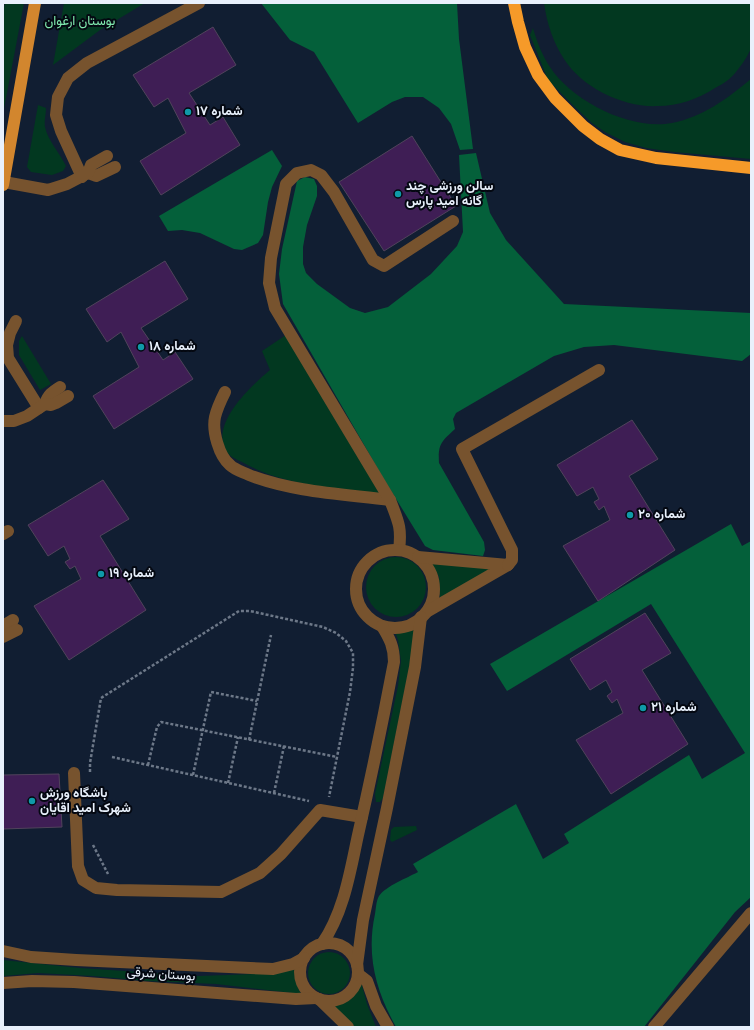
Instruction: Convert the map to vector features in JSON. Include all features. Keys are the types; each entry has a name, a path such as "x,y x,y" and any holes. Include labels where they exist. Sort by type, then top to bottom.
{"highway":[{"path":"514,3 525,47 538,75 555,98 583,126 600,139 620,150 656,158 751,168"}],"main road":[{"path":"4,176 35,3"}],"street":[{"path":"85,175 61,131 56,115 58,97 68,78 87,63 199,3"},
{"path":"85,175 91,165 107,156"},
{"path":"4,176 48,190 67,184 85,175 96,176 115,167"},
{"path":"399,550 401,535 400,526 390,500 275,308 269,283 271,258 286,184 297,173 311,170 321,176 334,192 373,260 384,266 453,222"},
{"path":"16,321 10,333 7,345 8,358 42,406"},
{"path":"508,565 418,556 399,550 388,550 379,553 363,566 357,580 357,596 360,605 366,614 374,621 382,626 392,628 403,627 413,623 424,614 508,565 512,560 512,550 462,449 599,370"},
{"path":"3,421 14,421 27,416 42,406 56,403 64,391"},
{"path":"225,392 215,419 216,434 220,452 229,465 241,472 263,480 290,486 390,500"},
{"path":"317,998 332,1000 345,996 352,990 356,983 363,920 387,808 424,614 434,597 434,582 431,572 418,556"},
{"path":"3,637 11,626"},
{"path":"322,944 334,926 345,894 394,662 394,652 391,640 382,626"},
{"path":"74,773 78,866 83,880 96,888 117,890 221,892 260,873 280,854 316,806 362,817"},
{"path":"654,1027 751,913"},
{"path":"348,1027 310,993 302,980 300,972 304,958 315,947 322,944 337,944 344,947 354,958 358,969 367,981 376,1006 388,1027"},
{"name":"بوستان شرقی","path":"3,951 31,957 76,960 272,968 293,964 304,958"},
{"name":"بوستان شرقی","path":"3,983 32,981 74,982 296,999 317,998"}],"path":[{"path":"90,779 90,763 101,698 239,611 250,611 323,627 336,633 346,641 353,653 350,692 327,805 316,806 274,793 112,757"},
{"path":"249,740 271,635"},
{"path":"193,775 202,730 212,692 257,701"},
{"path":"148,765 157,727 161,722 337,757"},
{"path":"228,783 238,737"},
{"path":"274,793 284,746"},
{"path":"92,843 97,855 117,890"}],"green space":[{"path":"5,3 24,3 3,114 3,14"},
{"name":"بوستان ارغوان","path":"64,3 145,3 100,30 53,65"},
{"path":"261,3 457,3 459,39 473,149 460,150 451,124 439,108 423,97 405,97 392,102 358,123 314,52 290,40"},
{"path":"544,3 751,3 752,44 744,61 731,78 702,95 688,101 665,106 645,106 632,104 605,94 593,87 572,69 560,53 554,39"},
{"path":"533,28 547,62 560,79 587,102 621,118 656,124 672,123 683,120 705,111 724,100 751,79 751,159 646,148 625,142 605,132 592,123 548,80 530,35"},
{"path":"38,105 46,108 45,125 47,132 51,142 66,166 63,171 52,175 31,172 27,167"},
{"path":"272,150 282,166 272,187 263,235 258,243 242,250 234,249 200,233 182,230 168,231 159,216"},
{"path":"476,153 490,213 506,240 564,304 751,313 751,354 742,361 614,345 584,347 554,356 456,413 453,419 455,429 441,444 439,463 484,542 485,550 483,556 433,550 425,546 382,476 283,304 279,274 282,249 297,181 305,177 314,179 317,186 317,196 307,225 303,247 303,264 306,273 317,284 350,308 365,313 388,307 431,274 457,246 463,232 459,155"},
{"path":"286,335 383,495 329,488 293,481 258,470 233,458 227,452 223,441 223,430 228,418 243,395 270,370 262,351"},
{"path":"22,336 51,384 40,390 19,355 19,341"},
{"path":"731,524 742,546 751,541 751,897 735,912 644,1027 396,1027 378,986 372,959 372,929 379,896 382,892 418,872 413,864 516,804 543,859 569,843 564,834 689,755 702,779 745,753 651,604 507,691 490,664"},
{"path":"396,557 413,562 421,570 426,587 421,604 413,612 396,617 379,612 371,604 366,587 371,570 379,562"},
{"path":"429,559 494,570 440,604 439,577"},
{"path":"417,628 383,798 380,802 376,802 375,794 398,686 401,661 398,640 395,632"},
{"path":"416,826 417,830 392,842 390,840 391,830 394,827"},
{"path":"329,952 344,958 350,973 344,988 329,994 314,988 308,973 314,958"},
{"path":"3,960 80,968 199,976 255,974 295,968 295,980 301,994 216,984 148,981 93,976 38,973 3,976"},
{"path":"361,982 367,1004 376,1027 355,1027 331,1007 341,1004 349,999"}],"building":[{"name":"شماره ۱۷","path":"213,27 236,65 189,93 210,125 223,117 240,145 161,195 140,161 186,133 168,98 154,107 133,75"},
{"name":"سالن ورزشی چند گانه امید پارس","path":"412,136 456,206 384,251 339,182"},
{"name":"شماره ۱۸","path":"165,261 188,299 141,328 163,360 175,352 193,379 114,429 93,396 139,367 121,332 107,342 86,309"},
{"name":"شماره ۲۰","path":"632,420 658,459 629,476 675,550 598,601 563,546 610,520 604,506 599,510 594,502 599,499 593,487 577,496 557,465"},
{"name":"شماره ۱۹","path":"103,480 129,519 100,536 146,610 69,660 34,606 81,579 75,566 70,569 65,562 70,559 64,546 48,556 28,525"},
{"name":"شماره ۲۱","path":"645,613 671,653 642,670 688,744 611,794 576,740 623,713 617,699 612,703 607,696 612,692 606,680 590,690 570,659"},
{"name":"باشگاه ورزش شهرک امید اقایان","path":"59,774 62,827 3,829 3,775"}],"place":[{"name":"شماره ۱۷","path":"188,112"},
{"name":"سالن ورزشی چند گانه امید پارس","path":"398,194"},
{"name":"شماره ۱۸","path":"141,347"},
{"name":"شماره ۲۰","path":"630,515"},
{"name":"شماره ۱۹","path":"101,574"},
{"name":"شماره ۲۱","path":"643,708"},
{"name":"باشگاه ورزش شهرک امید اقایان","path":"32,801"}]}
